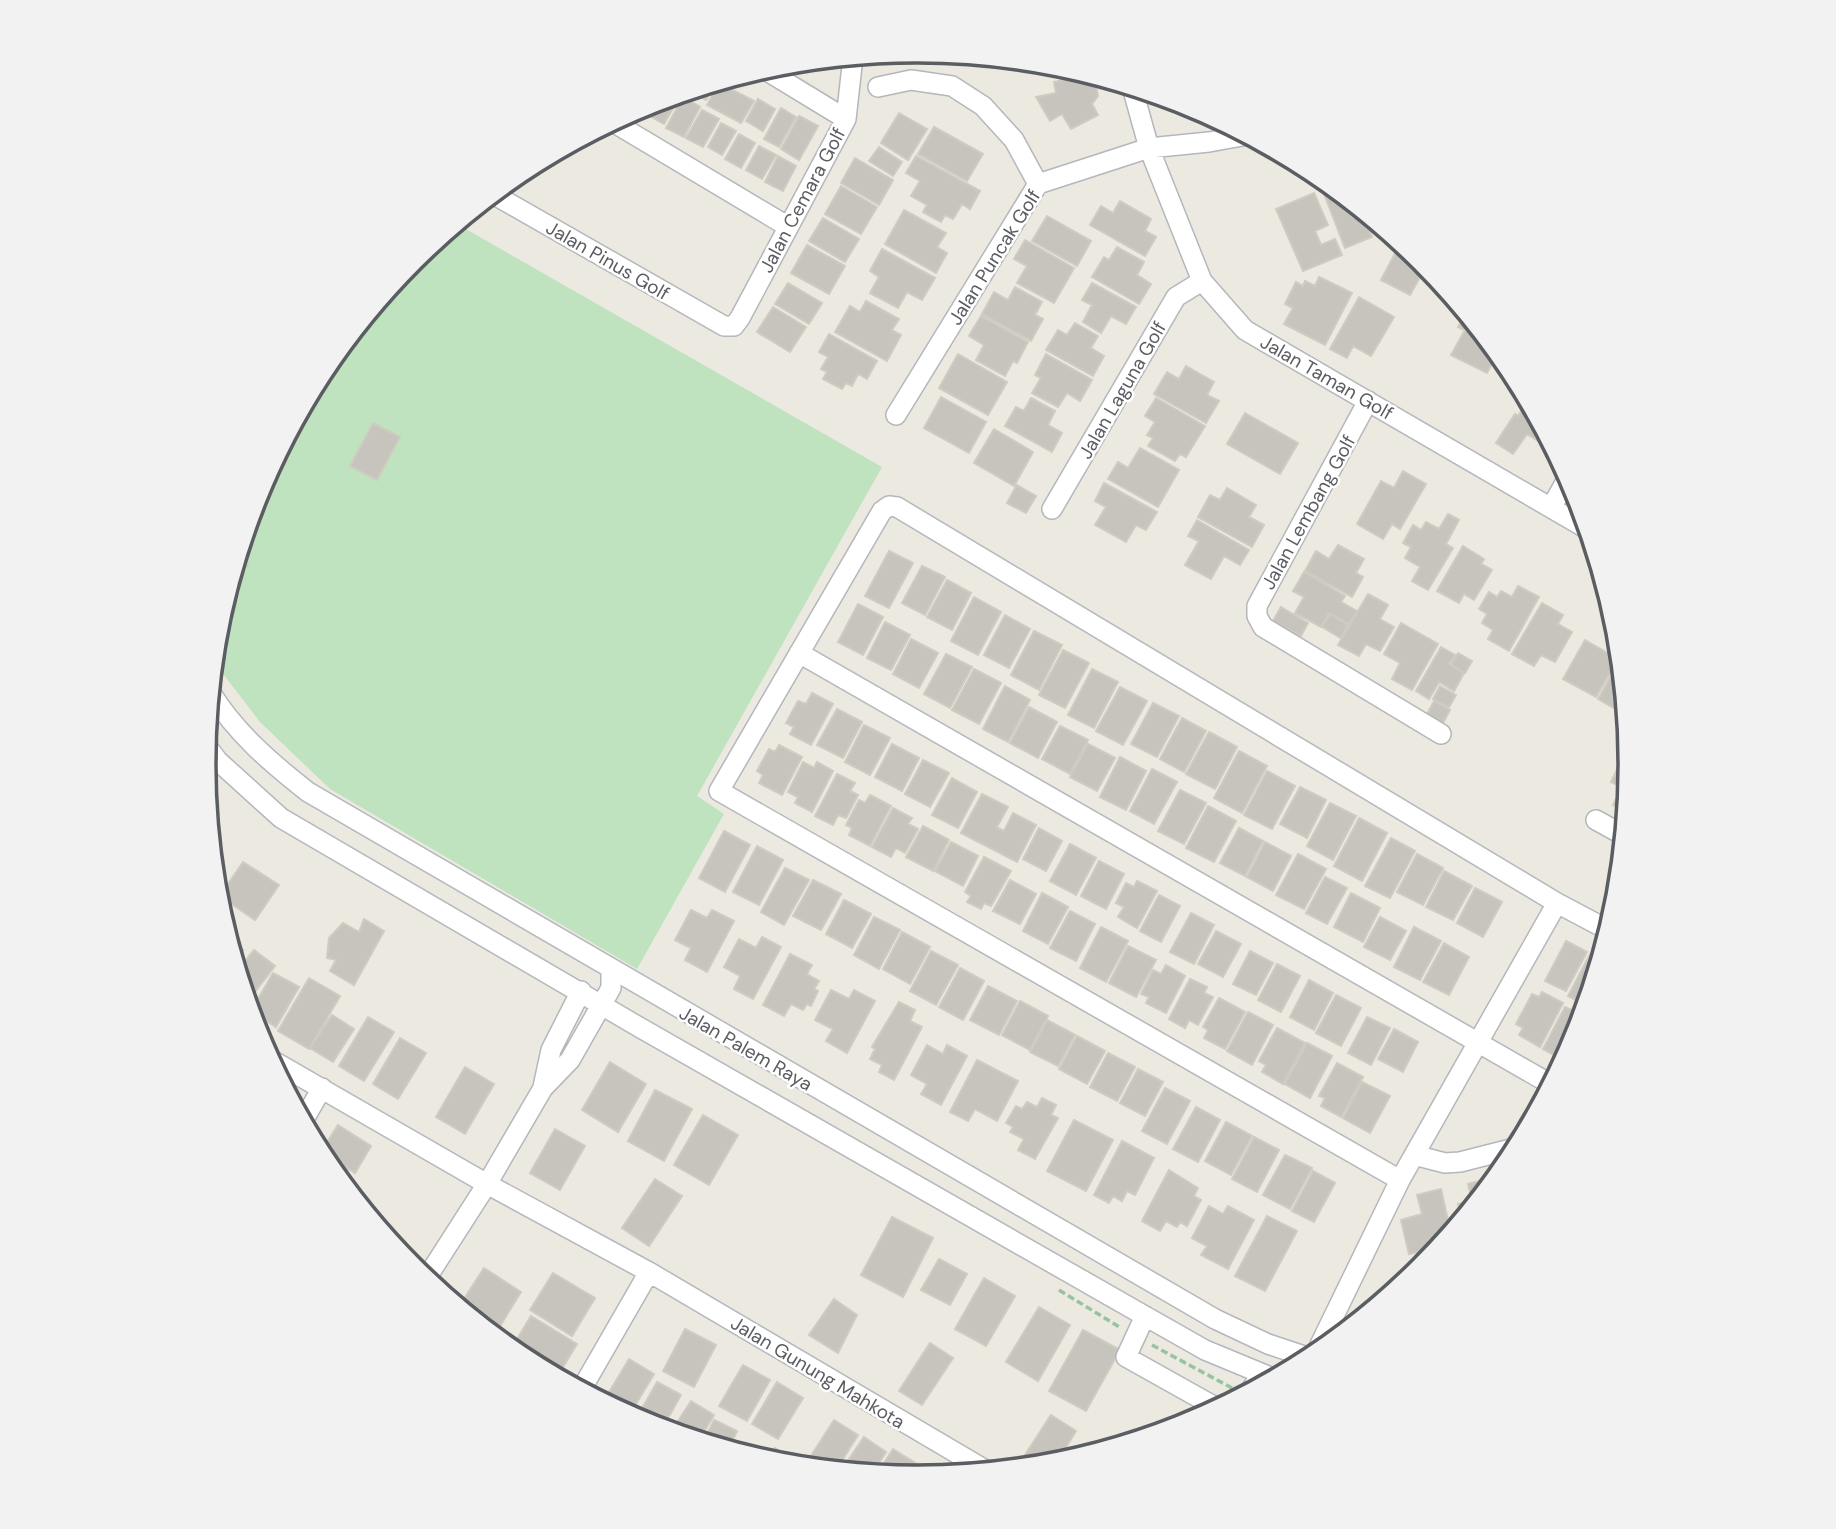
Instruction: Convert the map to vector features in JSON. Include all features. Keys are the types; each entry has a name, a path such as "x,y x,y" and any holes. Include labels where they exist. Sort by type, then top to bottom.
{"street":[{"name":"Jalan Cemara Golf","path":"724,326 734,326 740,317 846,119 852,67"},
{"path":"777,77 846,119"},
{"path":"878,87 911,80 951,86 984,106 1014,140 1038,184"},
{"path":"1136,98 1149,148"},
{"path":"623,128 787,226"},
{"name":"Jalan Puncak Golf","path":"895,415 1038,184 1149,148 1233,138"},
{"name":"Jalan Taman Golf","path":"1149,148 1202,281 1245,330 1576,522"},
{"name":"Jalan Pinus Golf","path":"503,200 724,326"},
{"name":"Jalan Laguna Golf","path":"1052,509 1175,297 1202,281"},
{"name":"Jalan Lembang Golf","path":"1368,401 1256,606 1257,616 1263,626 1441,734"},
{"path":"1551,508 1562,488"},
{"path":"1401,1180 719,791 882,511 889,506 897,507 1557,903 1600,926"},
{"path":"799,653 1544,1081"},
{"name":"Jalan Palem Raya","path":"219,706 264,757 307,792 1215,1319 1268,1344 1298,1354"},
{"name":"Jalan Palem Raya","path":"216,759 281,818 639,1027 1145,1316 1205,1350 1263,1375"},
{"path":"1597,820 1616,831"},
{"path":"1324,1336 1401,1180 1557,903"},
{"path":"432,1270 487,1184 543,1088 570,1060 611,988 611,970"},
{"path":"543,1088 551,1050 581,992"},
{"path":"639,1027 635,1017 637,1004 642,999 655,996"},
{"name":"Jalan Gunung Mahkota","path":"286,1068 487,1184 649,1272 974,1463"},
{"path":"308,1112 322,1088"},
{"path":"1414,1156 1445,1163 1503,1151"},
{"path":"586,1382 649,1272"},
{"path":"1145,1316 1126,1357 1208,1403"}],"green space":[{"path":"465,229 882,467 697,796 724,814 637,969 330,789 260,722 223,674 240,583 270,496 310,414 361,337 422,268"}],"building":[{"path":"1067,79 1096,86 1098,96 1092,104 1098,115 1071,129 1062,114 1050,121 1036,97 1056,93 1054,82"},
{"path":"730,89 754,101 741,123 707,105 713,94"},
{"path":"758,99 775,109 763,131 746,121"},
{"path":"690,101 700,107 684,137 666,128 678,105"},
{"path":"674,107 664,124 650,116"},
{"path":"781,108 796,117 779,147 764,139"},
{"path":"702,110 719,119 703,147 686,138"},
{"path":"899,113 927,129 908,160 881,143"},
{"path":"799,116 818,126 799,160 781,149"},
{"path":"721,123 736,131 722,155 708,147"},
{"path":"934,127 983,154 967,181 918,154"},
{"path":"739,134 755,143 741,168 725,159"},
{"path":"759,146 776,155 762,179 746,170"},
{"path":"879,147 902,162 893,176 869,161"},
{"path":"778,156 796,166 783,191 765,182"},
{"path":"916,156 980,191 970,209 962,204 953,219 945,215 941,222 923,212 927,205 911,196 920,181 906,173"},
{"path":"855,158 893,180 879,205 841,183"},
{"path":"841,186 877,207 861,234 825,214"},
{"path":"1323,192 1368,227 1372,237 1345,248"},
{"path":"1314,193 1328,225 1315,231 1321,245 1335,239 1342,255 1303,271 1276,209"},
{"path":"1120,201 1151,219 1145,231 1156,237 1145,256 1090,225 1101,206 1113,213"},
{"path":"904,210 946,233 937,247 947,253 936,273 885,244"},
{"path":"1047,216 1091,241 1077,266 1032,241"},
{"path":"823,218 859,239 845,262 809,241"},
{"path":"1025,240 1074,268 1054,303 1017,283 1027,266 1014,259"},
{"path":"807,245 845,266 829,294 791,273"},
{"path":"1117,247 1144,262 1137,275 1151,284 1139,304 1092,277 1104,257 1109,260"},
{"path":"882,249 935,278 922,300 907,292 898,308 870,293 879,277 870,271"},
{"path":"1396,251 1421,276 1410,295 1381,280"},
{"path":"1319,277 1352,293 1325,345 1284,324 1293,308 1285,304 1296,282 1303,286 1305,281 1315,286"},
{"path":"788,283 822,303 809,324 775,304"},
{"path":"1092,283 1136,307 1126,324 1111,316 1101,333 1083,322 1092,305 1082,300"},
{"path":"1015,287 1042,302 1035,315 1043,319 1031,341 982,314 994,292 1008,300"},
{"path":"1359,297 1394,317 1371,356 1353,346 1347,358 1330,349"},
{"path":"866,301 899,319 892,330 901,335 887,361 835,332 850,306 860,312"},
{"path":"773,307 806,327 790,352 757,332"},
{"path":"981,316 1028,342 1017,363 1013,361 1005,376 976,360 984,345 969,336"},
{"path":"1461,321 1492,363 1487,373 1451,355 1465,330 1458,327"},
{"path":"1075,323 1098,336 1091,348 1104,356 1093,376 1046,350 1058,330 1067,335"},
{"path":"829,334 877,361 867,379 858,374 852,386 846,383 842,389 823,379 827,372 821,369 828,357 819,352"},
{"path":"958,354 1007,382 988,415 939,388"},
{"path":"1046,354 1092,380 1080,401 1067,393 1058,407 1032,393 1041,378 1035,375"},
{"path":"1186,366 1214,382 1207,395 1219,401 1206,423 1154,394 1167,372 1179,379"},
{"path":"941,397 986,422 969,453 924,428"},
{"path":"1031,398 1055,411 1048,425 1062,433 1052,452 1005,426 1016,407 1024,411"},
{"path":"1156,398 1205,426 1186,457 1180,454 1175,461 1148,446 1153,438 1147,435 1155,422 1145,416"},
{"path":"1523,409 1541,443 1527,434 1513,454 1496,443 1515,414 1518,416"},
{"path":"1245,413 1298,443 1280,474 1227,444"},
{"path":"373,423 400,437 377,480 350,466"},
{"path":"994,429 1033,452 1014,486 974,463"},
{"path":"1140,448 1179,470 1158,507 1108,479 1118,462 1128,468"},
{"path":"1403,471 1426,484 1400,529 1392,524 1383,539 1357,524 1381,481 1394,488"},
{"path":"1104,483 1157,512 1146,530 1136,525 1126,542 1095,525 1106,507 1095,501"},
{"path":"1017,485 1036,496 1026,513 1007,503"},
{"path":"1227,488 1256,505 1249,517 1264,525 1252,547 1198,517 1210,495 1220,500"},
{"path":"1448,514 1459,520 1446,544 1453,548 1428,590 1412,581 1420,567 1405,558 1411,547 1403,543 1413,525 1421,530 1426,522 1439,529"},
{"path":"1197,520 1249,550 1240,565 1224,556 1211,579 1185,565 1199,541 1188,536"},
{"path":"1338,545 1364,559 1356,573 1363,577 1352,597 1305,571 1316,551 1329,559"},
{"path":"1463,546 1484,559 1481,564 1492,570 1474,600 1464,594 1459,603 1437,591"},
{"path":"889,551 913,563 889,608 865,596"},
{"path":"922,566 945,577 925,615 902,603"},
{"path":"1304,572 1345,596 1341,602 1357,611 1349,624 1329,613 1321,627 1295,613 1304,597 1293,591"},
{"path":"947,580 971,593 952,630 927,617"},
{"path":"1518,586 1539,597 1509,651 1488,639 1493,630 1482,623 1487,614 1479,609 1489,592 1497,597 1501,591 1512,597"},
{"path":"1368,594 1388,605 1380,619 1394,627 1380,651 1366,644 1359,656 1338,645"},
{"path":"974,597 1001,612 978,655 951,641"},
{"path":"1542,603 1563,615 1558,624 1572,632 1555,662 1541,655 1534,666 1512,654"},
{"path":"858,604 883,617 863,655 838,642"},
{"path":"1281,607 1308,623 1301,636 1273,621"},
{"path":"1330,614 1348,625 1341,638 1322,627"},
{"path":"1005,615 1030,629 1009,668 984,655"},
{"path":"885,622 910,635 891,670 867,658"},
{"path":"1401,623 1438,644 1412,690 1392,679 1400,663 1384,654"},
{"path":"1034,631 1062,645 1039,690 1011,675"},
{"path":"911,639 938,653 919,688 893,674"},
{"path":"1585,640 1610,654 1612,669 1596,697 1563,679"},
{"path":"1441,647 1455,655 1449,664 1464,673 1454,691 1439,682 1429,699 1416,691"},
{"path":"1063,650 1089,663 1065,708 1039,695"},
{"path":"1458,653 1472,661 1465,673 1451,665"},
{"path":"946,654 972,667 950,708 924,694"},
{"path":"974,669 1001,683 979,724 952,710"},
{"path":"1092,669 1118,682 1094,728 1068,715"},
{"path":"1613,672 1617,710 1598,699"},
{"path":"1005,686 1030,700 1008,742 983,729"},
{"path":"1440,686 1456,695 1449,707 1433,699"},
{"path":"1120,687 1147,701 1123,745 1096,731"},
{"path":"812,693 833,704 811,745 790,734 794,727 786,723 798,701 806,704"},
{"path":"1434,701 1450,710 1442,725 1426,716"},
{"path":"1153,703 1179,716 1157,757 1131,744"},
{"path":"1029,707 1057,722 1038,758 1010,743"},
{"path":"837,709 862,722 843,758 817,745"},
{"path":"1182,718 1206,731 1184,772 1160,759"},
{"path":"864,725 890,738 870,775 845,762"},
{"path":"1060,726 1088,740 1070,774 1042,759"},
{"path":"1209,732 1237,747 1215,789 1186,774"},
{"path":"892,744 919,758 902,791 875,777"},
{"path":"1088,744 1115,758 1097,791 1070,777"},
{"path":"779,745 802,757 782,795 759,783 763,775 757,771 769,749 775,752"},
{"path":"1239,751 1267,766 1242,813 1214,798"},
{"path":"1120,757 1146,771 1126,810 1100,797"},
{"path":"923,760 949,773 930,807 905,794"},
{"path":"803,762 814,768 817,762 833,771 812,812 795,803 798,797 788,792"},
{"path":"1619,765 1619,785 1611,782"},
{"path":"1152,769 1177,782 1154,824 1130,811"},
{"path":"1267,771 1295,786 1272,829 1244,815"},
{"path":"837,774 855,783 850,791 858,795 846,818 838,815 833,825 815,816"},
{"path":"952,778 977,792 958,828 932,815"},
{"path":"1300,787 1326,800 1307,838 1280,824"},
{"path":"1180,790 1206,803 1184,844 1158,831"},
{"path":"982,794 1008,807 997,827 1004,831 1013,813 1036,825 1017,862 961,833"},
{"path":"1618,794 1618,808 1613,805"},
{"path":"870,795 891,806 870,846 849,835 852,828 846,825 859,800 865,803"},
{"path":"1330,803 1356,816 1333,860 1307,846"},
{"path":"1208,806 1236,821 1214,862 1186,848"},
{"path":"893,808 912,818 908,824 918,829 905,853 896,848 891,857 872,847"},
{"path":"1359,818 1387,833 1362,881 1334,866"},
{"path":"923,826 949,840 933,871 906,857"},
{"path":"1039,828 1062,841 1046,871 1023,859"},
{"path":"1239,828 1263,841 1245,876 1220,863"},
{"path":"724,831 750,845 725,892 699,878"},
{"path":"1391,838 1415,851 1390,898 1365,886"},
{"path":"951,842 978,856 963,886 935,871"},
{"path":"1265,842 1291,856 1273,891 1247,877"},
{"path":"1070,844 1096,858 1076,895 1050,881"},
{"path":"757,846 783,860 759,905 733,892"},
{"path":"1298,854 1326,869 1304,909 1276,895"},
{"path":"1417,854 1443,868 1423,905 1397,892"},
{"path":"984,857 1011,871 991,906 984,903 981,909 967,902 971,896 965,892"},
{"path":"1099,861 1124,874 1106,909 1081,896"},
{"path":"243,862 279,885 255,920 230,903 227,885"},
{"path":"785,868 809,880 784,925 761,912"},
{"path":"1444,871 1472,886 1453,920 1426,907"},
{"path":"1325,877 1347,888 1327,924 1306,913"},
{"path":"813,880 841,894 821,930 793,916"},
{"path":"1010,880 1036,894 1020,924 993,911"},
{"path":"1137,881 1157,891 1137,928 1118,917 1124,907 1116,903 1126,883 1134,887"},
{"path":"1475,888 1502,902 1483,937 1457,923"},
{"path":"1042,893 1068,907 1048,944 1023,931"},
{"path":"1351,893 1380,908 1363,942 1334,927"},
{"path":"1159,895 1180,906 1161,942 1140,931"},
{"path":"844,900 871,914 852,948 826,934"},
{"path":"691,910 707,918 712,910 734,921 707,972 685,960 691,948 675,940"},
{"path":"1070,911 1095,924 1076,961 1050,948"},
{"path":"1191,913 1214,925 1194,964 1170,952"},
{"path":"874,917 900,930 879,969 854,955"},
{"path":"1380,917 1406,931 1390,960 1364,947"},
{"path":"364,919 384,931 354,985 330,971 336,960 327,958 329,938 343,923 359,932"},
{"path":"1101,927 1128,941 1106,982 1080,968"},
{"path":"1414,927 1441,941 1420,980 1394,967"},
{"path":"1216,931 1241,944 1223,977 1198,964"},
{"path":"902,932 930,947 910,984 883,969"},
{"path":"762,937 781,947 753,999 734,989 740,976 724,967 739,939 756,948"},
{"path":"1566,941 1587,952 1566,991 1545,981"},
{"path":"1444,943 1469,957 1449,995 1423,982"},
{"path":"1128,946 1156,960 1136,997 1109,983"},
{"path":"254,950 275,966 255,992 254,990 245,961"},
{"path":"931,951 958,965 936,1005 910,991"},
{"path":"1250,951 1273,963 1256,995 1233,984"},
{"path":"790,954 812,965 807,974 819,981 814,989 818,991 811,1006 807,1004 803,1010 791,1004 784,1016 763,1005"},
{"path":"1590,954 1593,956 1578,1001 1568,996"},
{"path":"1277,964 1300,976 1281,1012 1258,1000"},
{"path":"1166,965 1185,976 1166,1013 1146,1003 1149,997 1141,994 1153,970 1161,974"},
{"path":"960,968 984,981 963,1020 939,1007"},
{"path":"273,973 299,987 276,1027 265,1020 258,1000"},
{"path":"309,978 340,996 309,1049 278,1031"},
{"path":"1190,979 1207,987 1204,993 1213,997 1198,1025 1189,1020 1185,1028 1169,1019"},
{"path":"1309,980 1333,993 1314,1030 1290,1017"},
{"path":"988,986 1017,1001 999,1035 970,1020"},
{"path":"831,990 849,999 854,990 875,1001 847,1053 826,1041 833,1029 815,1020"},
{"path":"1542,992 1563,1003 1540,1047 1519,1035 1523,1028 1516,1024 1532,994 1539,997"},
{"path":"1336,995 1361,1008 1341,1046 1316,1033"},
{"path":"1219,998 1245,1012 1225,1049 1204,1038 1208,1030 1203,1027"},
{"path":"1020,1001 1048,1016 1030,1050 1002,1035"},
{"path":"899,1002 915,1010 910,1021 922,1027 894,1080 879,1072 882,1065 870,1059 875,1049 872,1047"},
{"path":"1565,1007 1574,1011 1556,1056 1543,1049"},
{"path":"1248,1012 1273,1025 1252,1065 1227,1051"},
{"path":"332,1015 354,1029 333,1062 310,1048"},
{"path":"368,1017 394,1032 364,1081 339,1066"},
{"path":"1367,1017 1390,1028 1371,1065 1348,1053"},
{"path":"1047,1020 1075,1035 1058,1066 1030,1052"},
{"path":"1277,1028 1305,1043 1283,1084 1262,1072 1266,1065 1259,1061"},
{"path":"1394,1029 1418,1042 1403,1072 1378,1059"},
{"path":"1077,1036 1105,1051 1087,1084 1059,1069"},
{"path":"400,1038 426,1053 398,1099 373,1084"},
{"path":"1307,1043 1332,1056 1310,1098 1285,1084"},
{"path":"927,1045 943,1054 947,1045 967,1056 941,1105 921,1094 927,1084 911,1075"},
{"path":"1108,1053 1135,1067 1117,1101 1090,1087"},
{"path":"977,1060 1018,1081 997,1121 975,1109 968,1121 950,1112"},
{"path":"610,1062 646,1084 618,1132 582,1110"},
{"path":"1337,1063 1363,1077 1341,1117 1321,1106 1325,1098 1319,1096"},
{"path":"465,1067 494,1084 465,1134 436,1117"},
{"path":"1138,1069 1163,1082 1145,1116 1120,1103"},
{"path":"1362,1082 1390,1096 1370,1133 1343,1118"},
{"path":"1165,1088 1190,1101 1167,1144 1142,1131"},
{"path":"655,1090 692,1109 664,1161 628,1141"},
{"path":"1042,1098 1056,1105 1051,1115 1058,1118 1035,1159 1018,1150 1024,1139 1010,1132 1013,1127 1006,1123 1016,1106 1022,1109 1027,1102 1037,1107"},
{"path":"1196,1107 1220,1120 1198,1162 1173,1149"},
{"path":"703,1115 738,1135 709,1185 674,1165"},
{"path":"1074,1120 1113,1140 1086,1191 1047,1171"},
{"path":"1226,1122 1252,1136 1231,1175 1205,1161"},
{"path":"338,1125 371,1146 355,1173 343,1166 327,1142"},
{"path":"555,1129 585,1146 560,1190 530,1173"},
{"path":"1254,1137 1279,1150 1257,1192 1232,1179"},
{"path":"1122,1141 1154,1158 1135,1195 1127,1191 1122,1201 1113,1196 1109,1203 1094,1195"},
{"path":"1285,1155 1312,1168 1290,1209 1263,1195"},
{"path":"1169,1170 1198,1188 1194,1196 1201,1200 1187,1226 1180,1222 1177,1227 1166,1221 1160,1231 1142,1221"},
{"path":"1313,1171 1335,1183 1314,1222 1292,1211"},
{"path":"655,1179 682,1196 649,1246 622,1228"},
{"path":"1483,1180 1471,1197 1468,1184"},
{"path":"1441,1189 1449,1223 1423,1251 1409,1254 1401,1220 1422,1214 1417,1195"},
{"path":"1209,1206 1223,1214 1228,1206 1254,1220 1228,1269 1201,1255 1207,1246 1192,1238"},
{"path":"1267,1216 1297,1231 1265,1291 1235,1276"},
{"path":"892,1217 933,1238 903,1297 861,1275"},
{"path":"939,1259 967,1274 950,1305 921,1290"},
{"path":"484,1268 521,1292 500,1326 464,1299"},
{"path":"553,1273 595,1298 572,1336 530,1310"},
{"path":"984,1278 1015,1296 986,1346 955,1329"},
{"path":"834,1299 857,1315 838,1353 809,1335"},
{"path":"1039,1307 1070,1325 1038,1381 1006,1362"},
{"path":"531,1316 577,1344 562,1369 517,1340"},
{"path":"685,1329 716,1345 694,1387 663,1371"},
{"path":"1083,1330 1120,1350 1086,1411 1049,1391"},
{"path":"930,1343 953,1358 922,1405 899,1391"},
{"path":"629,1359 654,1374 635,1406 608,1394"},
{"path":"743,1365 770,1380 747,1421 719,1406"},
{"path":"657,1382 681,1395 667,1419 642,1409"},
{"path":"777,1382 803,1398 778,1439 752,1424"},
{"path":"691,1401 714,1415 704,1432 677,1423"},
{"path":"1051,1415 1076,1431 1064,1451 1028,1457 1025,1455"},
{"path":"714,1420 737,1431 732,1441 707,1433"},
{"path":"834,1420 858,1435 841,1461 810,1458"},
{"path":"864,1437 886,1452 878,1464 847,1462"},
{"path":"893,1449 920,1466 918,1466 883,1464"}]}
